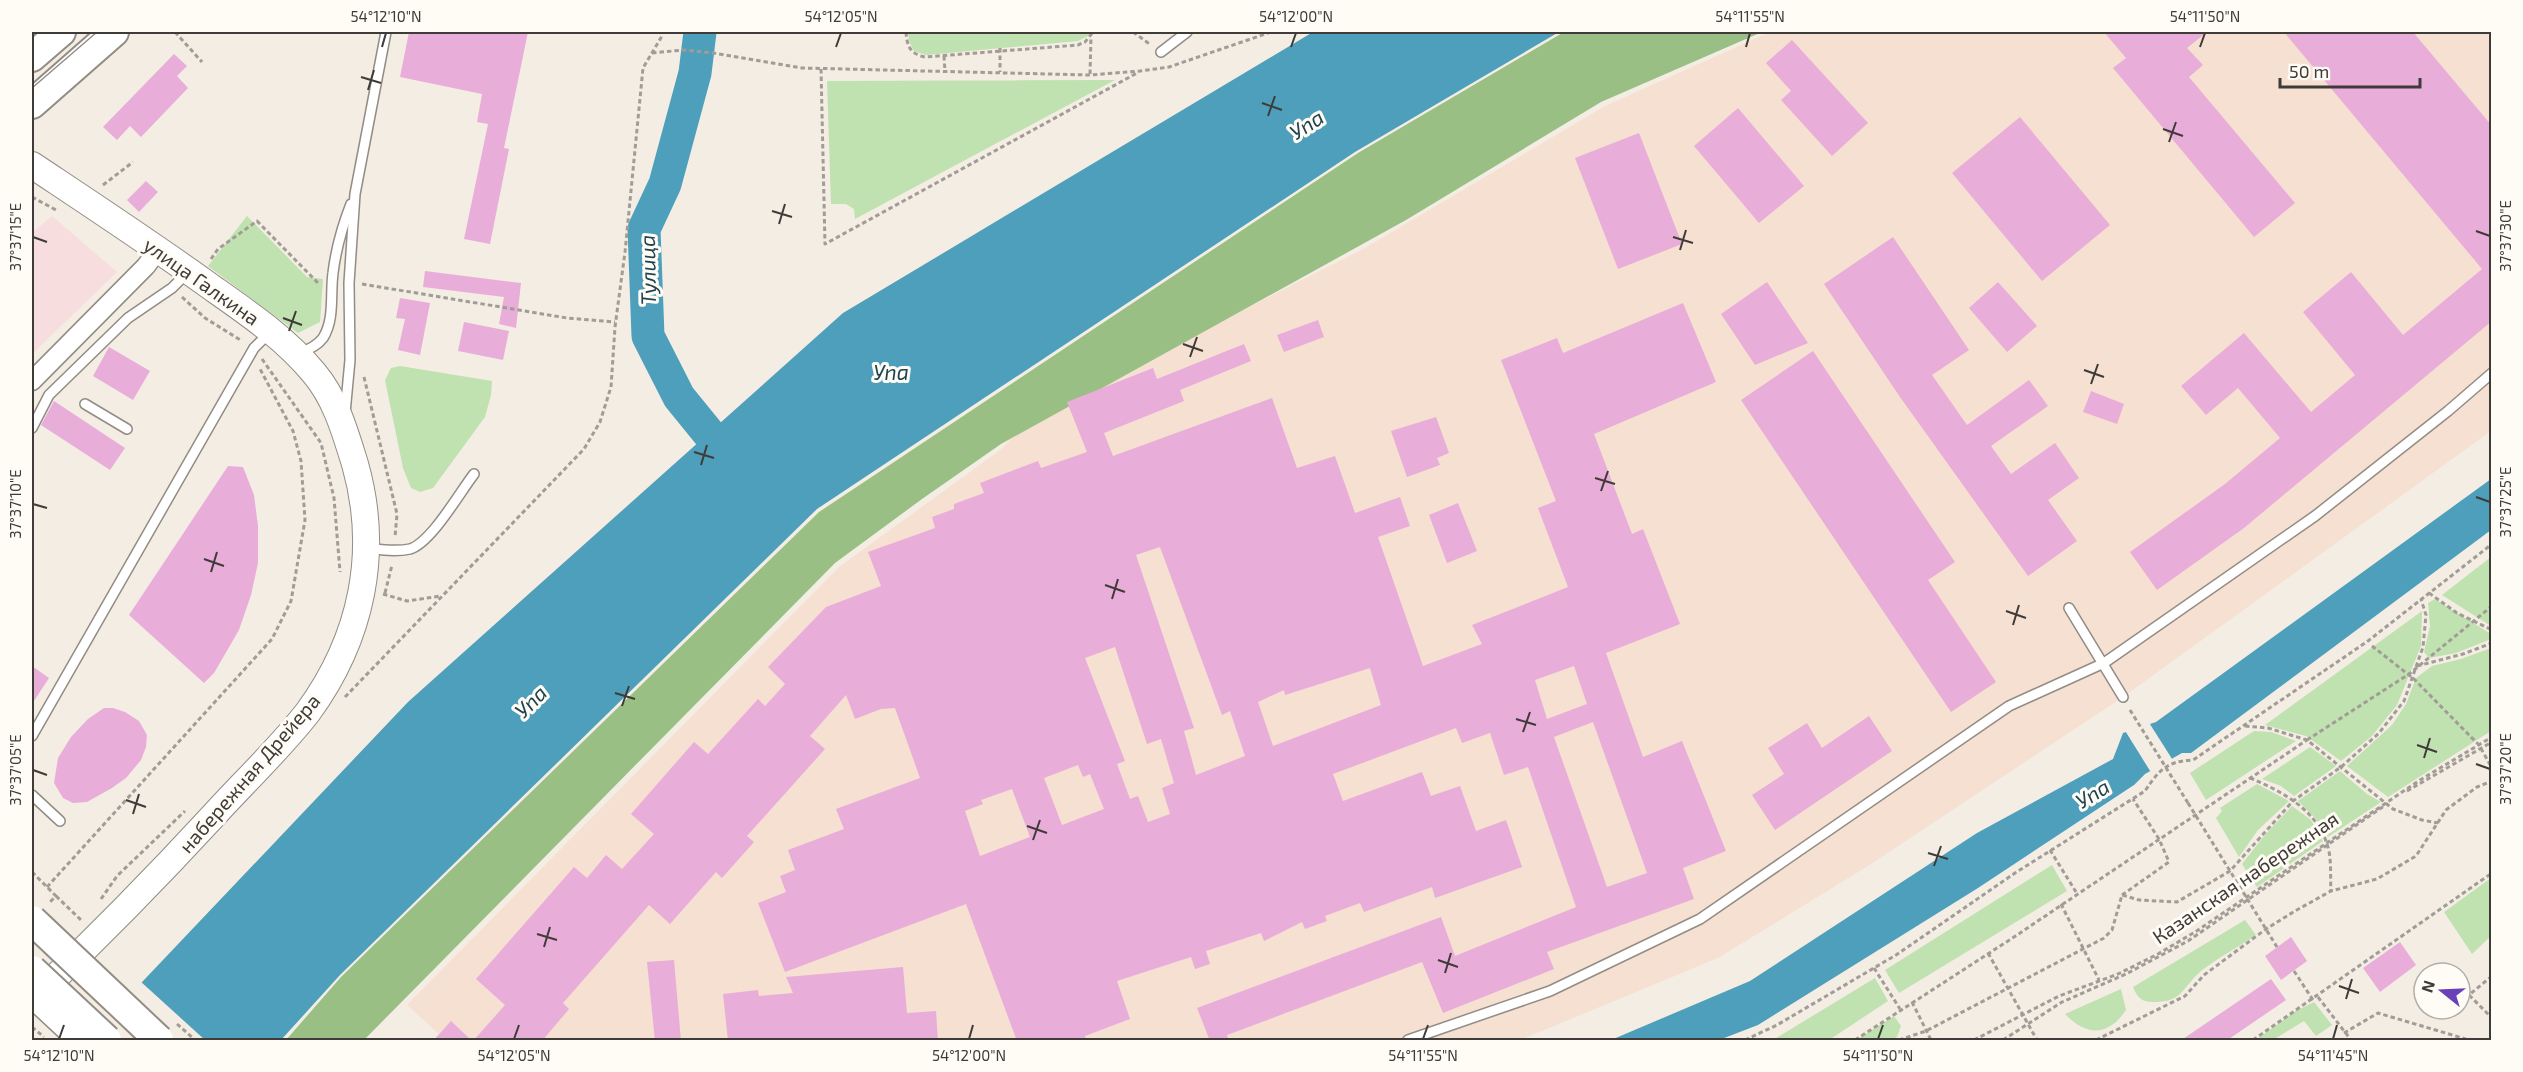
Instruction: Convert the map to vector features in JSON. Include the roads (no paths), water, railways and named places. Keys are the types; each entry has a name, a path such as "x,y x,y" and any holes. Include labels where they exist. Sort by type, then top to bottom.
{"main road":[{"path":"32,57 61,32"},
{"path":"32,104 112,33"},
{"name":"улица Галкина","path":"32,165 272,330 316,375 344,427"},
{"name":"набережная Дрейера","path":"32,999 157,876 306,714 331,675 374,588 360,481 344,427"},
{"path":"38,914 159,1041"},
{"path":"32,970 107,1041"}],"street":[{"path":"32,381 146,266 158,250"},
{"path":"32,999 76,1041"}],"lane":[{"path":"344,427 350,360 349,292 355,194 386,32"},
{"path":"1161,52 1187,32"},
{"path":"297,354 312,348 322,338 329,321 339,235 355,194"},
{"path":"32,428 49,395 128,318 190,274"},
{"path":"32,736 254,348 272,330"},
{"path":"1408,1041 1550,991 1700,919 2009,706 2104,663 2315,516 2448,411 2492,373"},
{"path":"85,404 127,429"},
{"path":"367,548 393,551 412,548 428,536 474,474"},
{"path":"2069,608 2123,697"},
{"path":"32,795 60,821"}],"water":[{"name":"Упа","path":"1313,32 1559,32 1355,152 817,509 340,975 281,1040 87,1040 408,702 843,313"},
{"name":"Упа","path":"2491,479 2491,530 2191,753 2182,753 2145,774 2134,785 1978,888 1758,1025 1719,1040 1611,1040 1750,981 1977,833 2113,759 2123,733 2156,722"}],"waterway":[{"name":"Тулица","path":"700,32 695,73 665,184 644,229 648,336 679,397 736,467"}],"tram line":[{"path":"32,88 97,32"},
{"path":"32,993 82,1040"}]}
